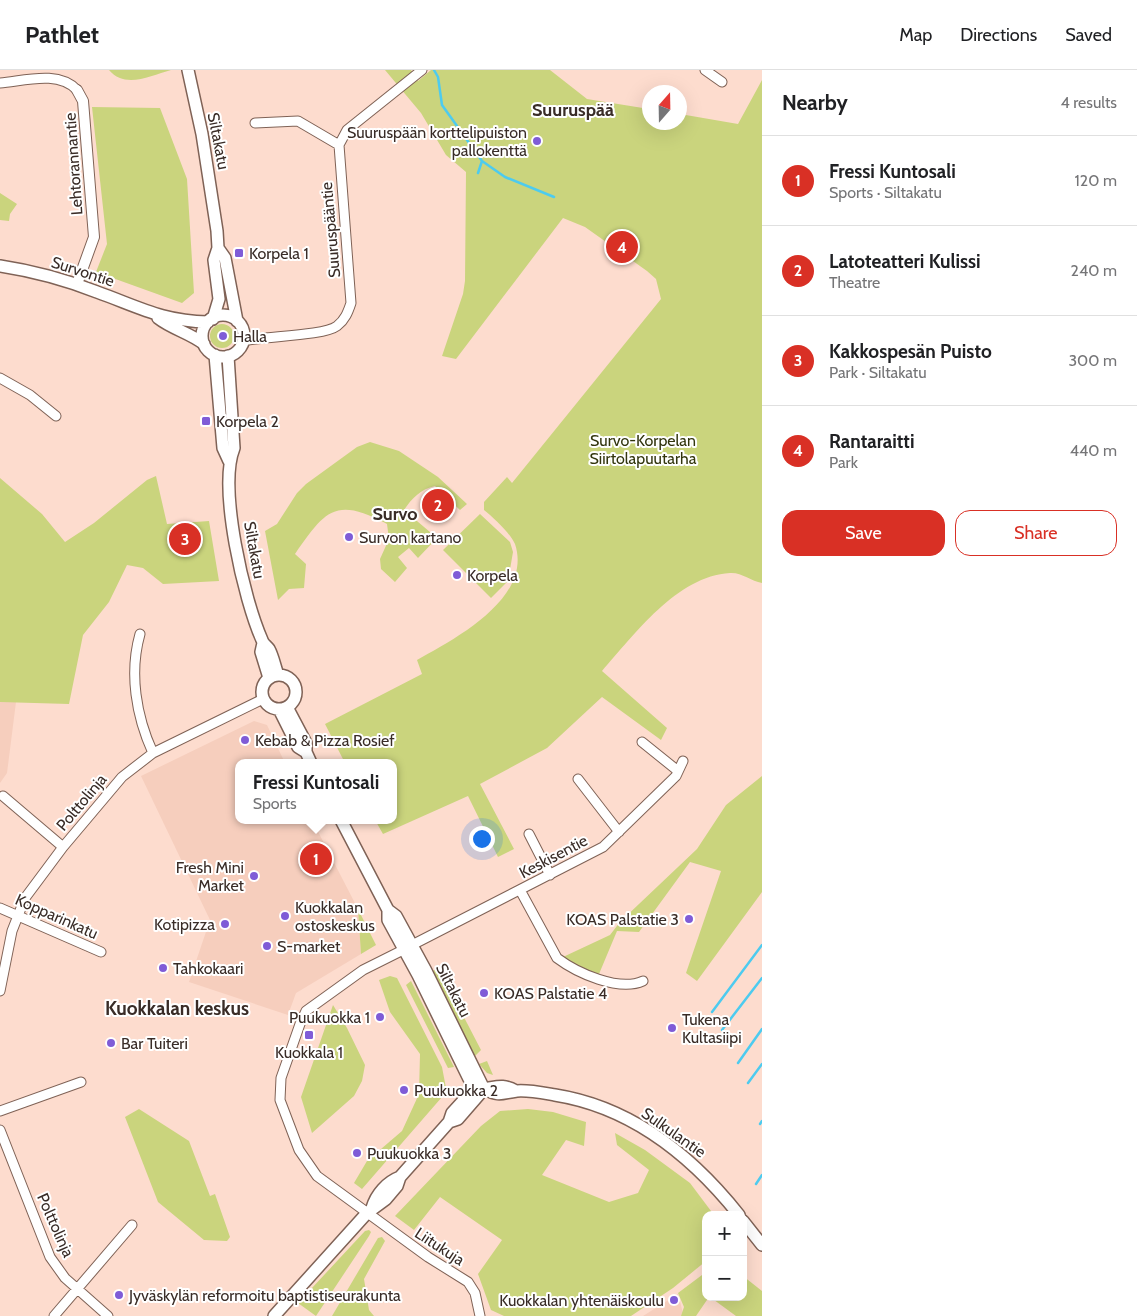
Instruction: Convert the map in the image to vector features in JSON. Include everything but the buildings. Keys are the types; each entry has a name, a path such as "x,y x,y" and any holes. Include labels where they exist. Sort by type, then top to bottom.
{"main road":[{"name":"Siltakatu","path":"188,70 202,134 218,248 214,260 219,299 210,320"},
{"name":"Siltakatu","path":"218,248 225,258 237,321"},
{"name":"Survontie","path":"0,266 77,284 154,315 189,322 210,320"},
{"name":"Survontie","path":"154,315 168,326 194,336 204,344"},
{"path":"225,316 237,321 243,330 243,341 239,349 228,356 215,355 204,344 203,330 210,320 225,316"},
{"name":"Siltakatu","path":"215,355 223,448 229,461 231,504 243,579 262,642 261,652 273,677"},
{"name":"Siltakatu","path":"228,356 234,448 229,461"},
{"path":"273,677 290,678 296,687 296,696 293,702 283,708 268,706 263,699 262,688 273,677"},
{"path":"283,708 298,747 308,758"},
{"name":"Siltakatu","path":"343,824 388,910 396,916 408,947 479,1089"},
{"path":"274,1316 369,1210 386,1199 397,1186 400,1178 450,1122 452,1113 479,1089"},
{"name":"Sulkulantie","path":"479,1089 498,1094 516,1091 557,1095 617,1114 649,1130 702,1171 736,1211"},
{"path":"747,1225 762,1244"}],"street":[{"path":"255,123 298,121 339,145 347,130 422,70"},
{"path":"706,70 722,82"},
{"name":"Lehtorannantie","path":"0,83 52,78 68,82 77,90 83,101 94,237 77,284"},
{"name":"Suuruspääntie","path":"243,341 322,331 336,327 346,316 350,303 339,145"},
{"path":"0,378 30,394 56,416"},
{"path":"140,634 135,651 134,690 147,740 153,752"},
{"name":"Polttolinja","path":"0,991 17,914 25,898 63,847 122,777 153,752 263,699"},
{"path":"642,742 678,771"},
{"name":"Keskisentie","path":"369,1210 318,1176 305,1160 280,1100 281,1078 306,1012 363,970 603,847 676,776 683,762"},
{"path":"578,779 619,832"},
{"path":"4,796 63,847"},
{"path":"529,834 550,875"},
{"path":"520,890 557,958 572,969 590,977 634,985 643,981"},
{"name":"Kopparinkatu","path":"0,908 101,952"},
{"path":"0,1111 81,1082"},
{"name":"Polttolinja","path":"0,1130 50,1257 65,1278 108,1316"},
{"name":"Liitukuja","path":"369,1210 428,1257 468,1282 475,1293 481,1314"},
{"path":"54,1316 132,1225"}],"shaded area":[{"path":"0,702 16,702 7,773 0,783"},
{"path":"254,721 267,725 283,759 235,759 235,824 314,824 358,909 361,954 296,993 288,1015 189,982 210,920 141,776"},
{"name":"Kuokkalan yhtenäiskoulu","path":"678,1294 683,1313 681,1316 643,1316"}],"green space":[{"path":"109,70 171,70 146,78 130,80 115,76"},
{"name":"Survo-Korpelan Siirtolapuutarha","path":"385,70 411,70 418,81 431,70 550,70 587,99 642,108 642,130 687,130 687,115 738,124 762,80 762,583 730,573 711,577 692,585 658,610 602,671 667,728 661,740 602,697 547,748 480,784 514,849 498,857 468,796 383,834 377,824 397,824 397,759 343,759 325,724 422,674 417,660 451,641 487,614 502,599 513,582 518,564 515,544 497,521 484,510 484,502 507,477 512,483 661,299 656,279 647,271 585,227 563,218 456,359 442,356 463,294 465,281 466,172 446,155 421,113"},
{"path":"92,107 160,108 187,179 194,293 182,303 96,272 107,244"},
{"path":"0,193 17,204 10,214 9,221 0,220"},
{"path":"222,324 231,327 234,336 231,345 222,348 213,345 210,336 213,327"},
{"path":"370,442 399,451 438,477 467,504 460,510 435,486 425,489 414,498 404,510 437,538 418,558 409,548 398,557 407,568 395,582 381,569 380,559 389,539 387,524 369,515 355,511 343,510 333,512 315,527 295,554 306,564 304,588 289,589 278,600 265,531 277,524 297,493 306,484 357,447"},
{"path":"156,476 167,524 209,521 219,581 163,584 143,568 127,565 109,602 83,635 69,704 0,702 0,478 42,514 65,542 94,523 147,480"},
{"path":"480,514 510,542 513,552 508,581 491,598 443,550"},
{"path":"762,776 762,892 697,981 686,973 721,871 690,862 639,932 617,931 599,974 574,965 563,957 610,935 620,922 697,849 726,805"},
{"path":"358,909 376,945 361,954"},
{"path":"440,971 481,1050 474,1057 430,972"},
{"path":"390,976 397,978 442,1067 446,1088 442,1097 362,1189 354,1183 367,1161 402,1131 419,1094 420,1054 390,1012 379,980"},
{"path":"411,981 454,1067 448,1068 406,985"},
{"path":"333,1005 347,1028 365,1065 362,1081 354,1096 312,1133 301,1097"},
{"path":"487,1061 493,1075 487,1073 479,1064"},
{"path":"139,1109 189,1141 210,1196 215,1194 230,1237 227,1241 204,1240 158,1202 125,1117"},
{"path":"528,1109 553,1112 586,1122 584,1146 566,1140 542,1175 609,1202 638,1193 649,1170 617,1145 615,1133 645,1150 690,1183 711,1211 702,1211 702,1264 673,1288 631,1316 504,1316 491,1310 478,1274 502,1240 440,1197 414,1230 395,1216 481,1126 500,1111"},
{"path":"369,1230 371,1232 369,1236 316,1316 298,1303 365,1231"},
{"path":"382,1237 385,1241 364,1279 369,1310 374,1316 332,1316 378,1238"},
{"path":"702,1275 702,1301 706,1301 696,1316 681,1316 684,1307 678,1293"},
{"path":"747,1279 762,1291 762,1316 736,1316 715,1301 747,1301"}],"waterway":[{"path":"434,70 438,77 442,105 482,161 478,173"},
{"path":"482,161 505,177 554,197"},
{"path":"712,1012 762,945"},
{"path":"722,1030 762,978"},
{"path":"738,1063 762,1029"},
{"path":"748,1083 762,1064"},
{"path":"756,1184 762,1175"}],"place":[{"name":"Suuruspään korttelipuiston pallokenttä","path":"537,141"},
{"name":"Rantaraitti","path":"622,247"},
{"name":"Korpela 1","path":"239,253"},
{"name":"Halla","path":"223,336"},
{"name":"Korpela 2","path":"206,421"},
{"name":"Latoteatteri Kulissi","path":"438,505"},
{"name":"Survon kartano","path":"349,537"},
{"name":"Kakkospesän Puisto","path":"185,539"},
{"name":"Korpela","path":"457,575"},
{"name":"Kebab & Pizza Rosief","path":"245,740"},
{"name":"Fressi Kuntosali","path":"316,859"},
{"name":"Fresh Mini Market","path":"254,876"},
{"name":"Kuokkalan ostoskeskus","path":"285,916"},
{"name":"KOAS Palstatie 3","path":"689,919"},
{"name":"Kotipizza","path":"225,924"},
{"name":"S-market","path":"267,946"},
{"name":"Tahkokaari","path":"163,968"},
{"name":"KOAS Palstatie 4","path":"484,993"},
{"name":"Puukuokka 1","path":"380,1017"},
{"name":"Tukena Kultasiipi","path":"672,1028"},
{"name":"Kuokkala 1","path":"309,1035"},
{"name":"Bar Tuiteri","path":"111,1043"},
{"name":"Puukuokka 2","path":"404,1090"},
{"name":"Puukuokka 3","path":"357,1153"},
{"name":"Jyväskylän reformoitu baptistiseurakunta","path":"119,1295"},
{"name":"Kuokkalan yhtenäiskoulu","path":"674,1300"}],"district":[{"name":"Suuruspää","path":"573,110"},
{"name":"Survo","path":"395,514"},
{"name":"Kuokkalan keskus","path":"177,1008"}]}
